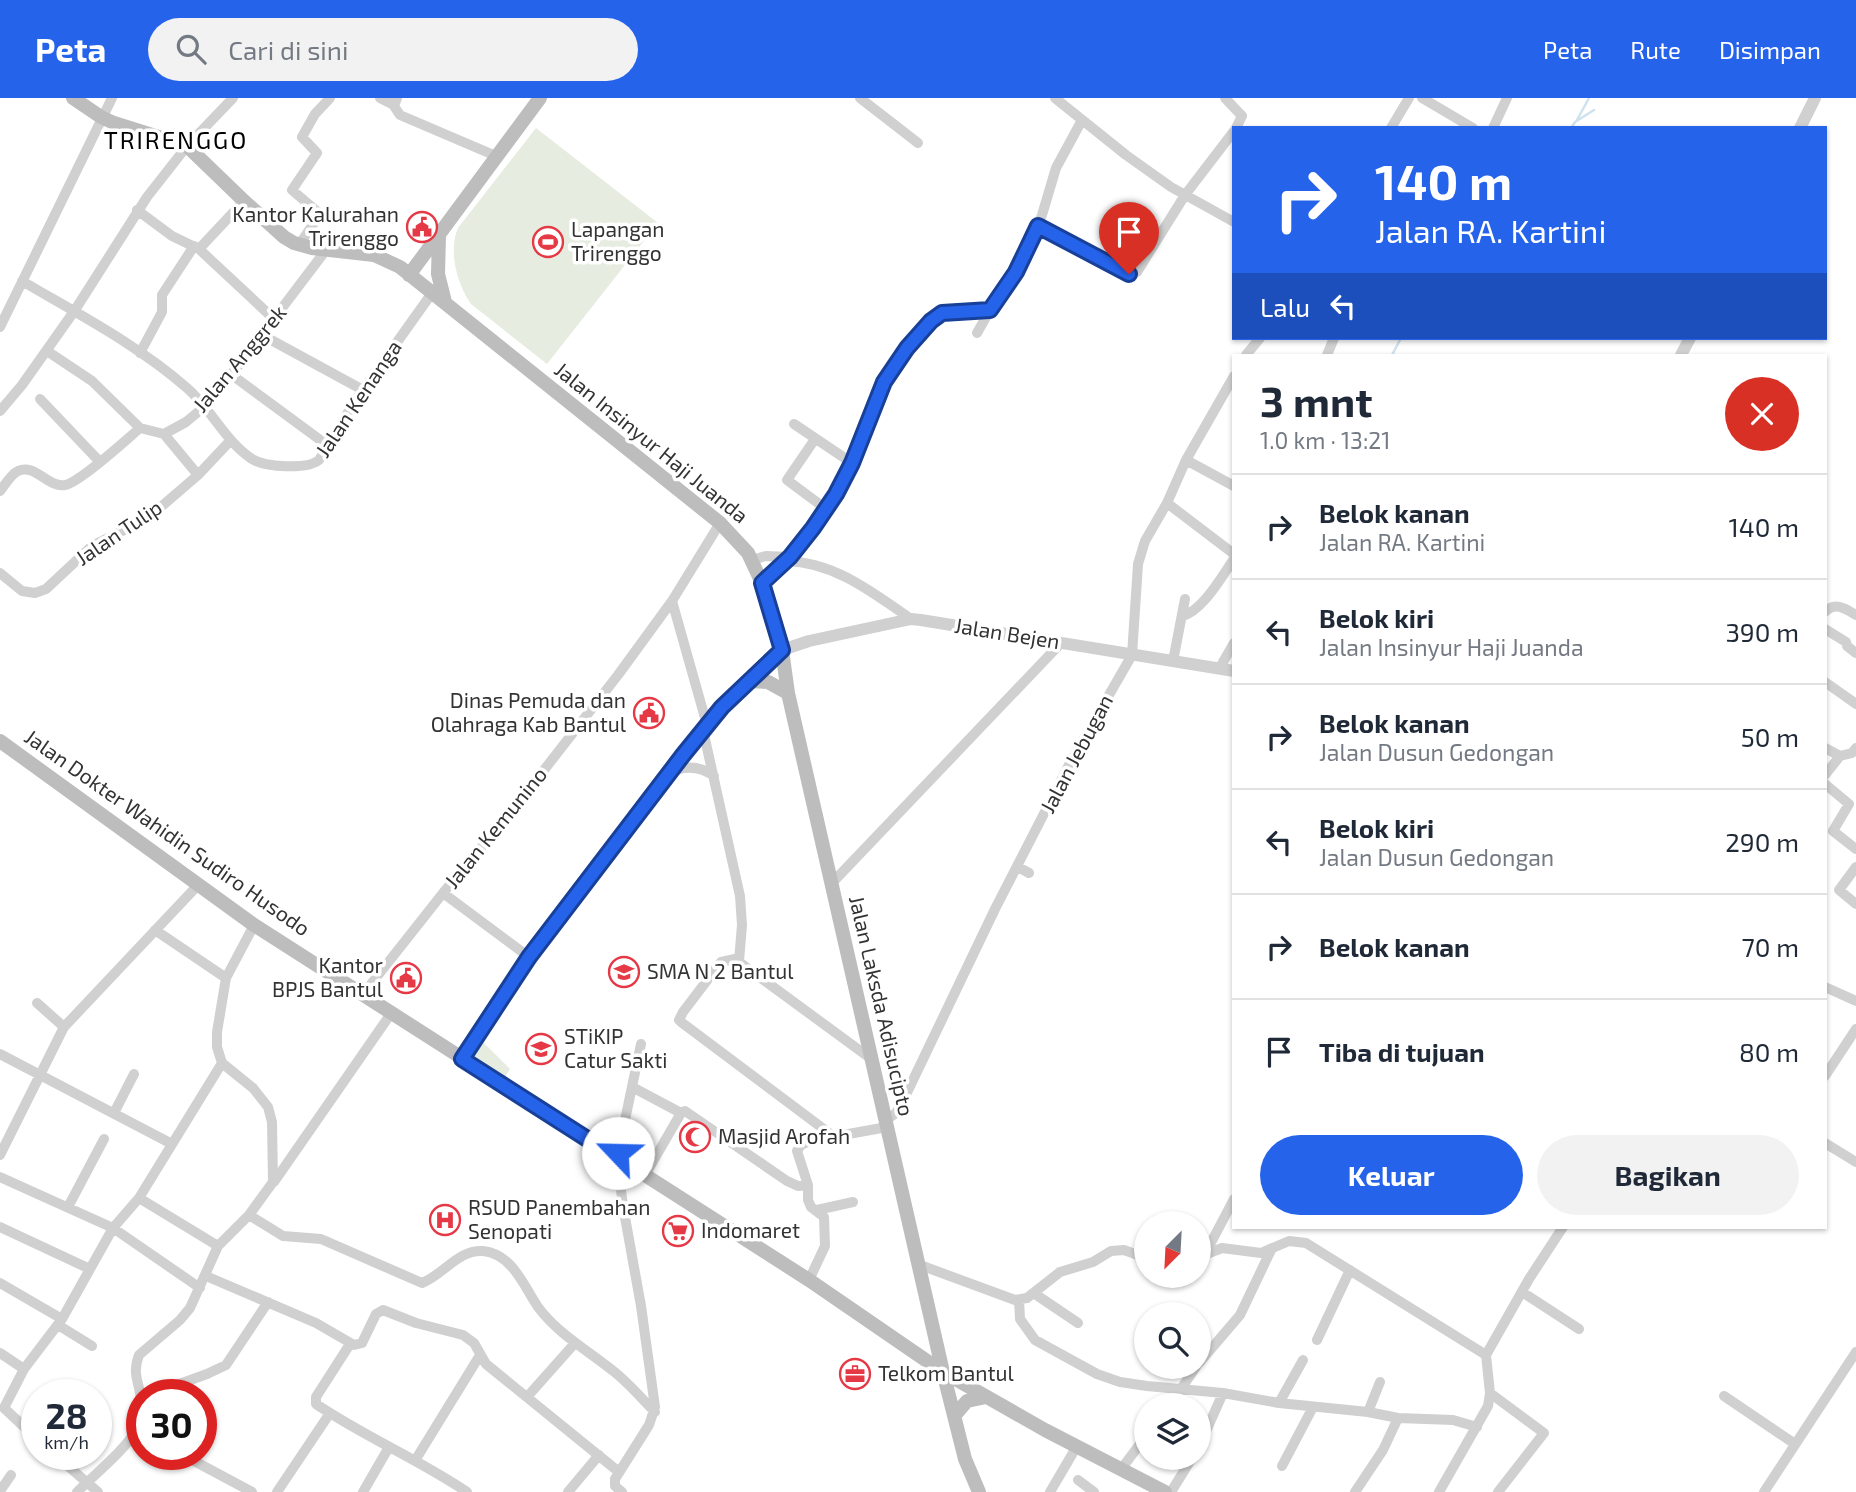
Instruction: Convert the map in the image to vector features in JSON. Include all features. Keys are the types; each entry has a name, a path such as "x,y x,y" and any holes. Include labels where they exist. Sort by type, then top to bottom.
{"main road":[{"name":"Jalan Insinyur Haji Juanda","path":"73,98 101,117 128,129 187,146 284,237 299,245 374,255 393,263 445,303 720,523 742,545 762,583 782,650"},
{"path":"409,275 540,98"},
{"path":"439,234 438,274 445,303"},
{"path":"462,1059 529,957 669,773 747,681 782,650"},
{"name":"Jalan Laksda Adisucipto","path":"782,650 788,693 870,1058 965,1459"},
{"path":"747,681 768,682 788,693"},
{"name":"Jalan Dokter Wahidin Sudiro Husodo","path":"0,741 254,925 809,1280 943,1372 1077,1446 1168,1492"},
{"path":"901,1343 912,1346 924,1342 932,1322"},
{"path":"955,1415 971,1400 986,1397"},
{"path":"965,1459 972,1492"},
{"path":"965,1459 979,1492"}],"street":[{"path":"0,327 112,98"},
{"path":"0,411 75,310 137,210 187,146 233,98"},
{"path":"299,245 320,214 292,190 317,153 302,137 315,114 330,98"},
{"path":"380,98 396,101 395,111 408,120 496,156"},
{"path":"860,98 918,143"},
{"path":"1225,98 1242,116 1237,126"},
{"path":"1392,126 1409,98"},
{"path":"1422,98 1461,125"},
{"path":"1494,126 1507,98"},
{"path":"1801,126 1815,98"},
{"path":"1059,101 1126,155 1185,195 1232,221"},
{"path":"977,333 1016,272 1038,226 1056,168 1082,120"},
{"path":"1038,226 1133,274 1142,267 1185,195 1232,134"},
{"path":"140,353 162,312 162,295 197,248 244,201"},
{"path":"137,210 172,236 197,248 274,318"},
{"name":"Jalan Anggrek","path":"164,433 187,422 204,407 326,250"},
{"name":"Jalan Kenanga","path":"22,281 75,310 185,386 230,441 254,460 269,466 315,464 363,390 432,293"},
{"path":"762,583 788,559 826,509 852,463 888,375 925,327 937,316 949,311 990,310"},
{"path":"262,335 363,390"},
{"path":"1247,354 1258,340"},
{"path":"47,351 92,381 140,428 164,433 198,475"},
{"path":"232,374 327,445"},
{"name":"Jalan Jebugan","path":"886,1124 901,1105 995,909 1071,761 1132,654 1138,564 1145,541 1167,503 1186,460 1232,380"},
{"path":"40,399 100,462"},
{"path":"794,424 852,463"},
{"path":"0,491 21,469 67,485 100,462 140,428"},
{"path":"815,439 787,480 826,509"},
{"name":"Jalan Tulip","path":"0,573 22,591 35,593 46,589 92,546 148,518 198,475 230,441"},
{"path":"1186,460 1232,485"},
{"path":"1167,503 1232,552"},
{"name":"Jalan Kemunino","path":"364,993 525,795 618,675 672,601 720,523"},
{"path":"752,560 766,556 813,563 834,570 911,619"},
{"path":"1182,616 1191,613 1201,604 1232,562"},
{"path":"1173,661 1185,599"},
{"path":"672,601 705,728 740,896 740,961"},
{"path":"1827,610 1837,606 1856,615"},
{"name":"Jalan Bejen","path":"782,650 809,641 911,619 1232,671"},
{"path":"1827,630 1846,642 1856,653"},
{"path":"832,883 1061,643"},
{"path":"1219,669 1232,646"},
{"path":"1827,683 1856,704"},
{"path":"1827,749 1840,756"},
{"path":"1827,772 1840,756 1855,752"},
{"path":"669,773 696,767 715,776"},
{"path":"1827,786 1849,804 1833,831 1856,849"},
{"path":"1018,867 1029,873"},
{"path":"1856,867 1839,890 1856,904"},
{"path":"0,1154 64,1027 199,884"},
{"path":"443,893 529,957"},
{"path":"254,925 226,978 217,1047 222,1063 253,1088 268,1107 272,1122 273,1182"},
{"path":"155,930 226,978"},
{"path":"833,1136 679,1020 721,962 735,959 870,1058"},
{"path":"1827,988 1856,1001"},
{"path":"37,1003 64,1027"},
{"path":"136,1379 139,1355 190,1308 218,1246 249,1215 392,1012"},
{"path":"1827,1073 1856,1028"},
{"path":"622,1492 615,1483 618,1472 655,1412 617,1158 634,1088 641,1044"},
{"path":"0,1054 172,1144"},
{"path":"21,1424 4,1408 5,1400 24,1369 60,1322 113,1228 139,1198 222,1063"},
{"path":"114,1112 134,1074"},
{"path":"634,1088 681,1113 690,1113 787,1181 798,1186 808,1185"},
{"path":"645,1175 681,1113"},
{"path":"809,1280 825,1245 824,1217 811,1207 808,1200 808,1185 797,1151 806,1142 886,1124"},
{"path":"68,1208 103,1139"},
{"path":"1827,1144 1856,1162"},
{"path":"0,1177 113,1228 200,1288"},
{"path":"139,1198 218,1246"},
{"path":"817,1210 853,1202"},
{"path":"1211,1240 1232,1203"},
{"path":"249,1215 284,1236 321,1239 422,1283 469,1253 488,1252 509,1264 544,1315 575,1343 615,1372 655,1412"},
{"path":"0,1227 90,1269"},
{"path":"1439,1492 1488,1406 1490,1393 1486,1355 1562,1229"},
{"path":"1211,1252 1222,1248 1261,1253 1289,1241 1306,1243 1486,1355"},
{"path":"1211,1349 1240,1315 1272,1248"},
{"path":"920,1265 1018,1300 1035,1294 1060,1272 1094,1262 1111,1251 1134,1253"},
{"path":"1317,1340 1350,1270"},
{"path":"206,1276 316,1322 357,1346 362,1343 376,1314 383,1310 416,1323 463,1335 474,1343 486,1364 618,1472"},
{"path":"0,1283 92,1346"},
{"path":"1522,1292 1579,1329"},
{"path":"1035,1294 1078,1323"},
{"path":"1018,1300 1020,1319 1035,1340 1097,1374 1120,1382 1147,1387 1223,1393 1398,1418 1440,1419 1478,1427"},
{"path":"194,1379 226,1365 268,1302"},
{"path":"527,1397 575,1343"},
{"path":"350,1344 315,1399 316,1404 362,1434 416,1459 467,1492"},
{"path":"1764,1492 1856,1352"},
{"path":"0,1353 24,1369"},
{"path":"416,1459 480,1355"},
{"path":"1279,1403 1303,1360"},
{"path":"1179,1393 1188,1379"},
{"path":"1368,1412 1380,1382"},
{"path":"1211,1420 1223,1393"},
{"path":"1490,1393 1544,1433 1498,1492"},
{"path":"1724,1396 1795,1444"},
{"path":"1282,1466 1313,1407"},
{"path":"277,1492 330,1413"},
{"path":"1355,1492 1383,1450 1398,1418"},
{"path":"77,1492 126,1443"},
{"path":"1050,1492 1077,1446"},
{"path":"363,1492 389,1447"},
{"path":"1122,1468 1134,1452"},
{"path":"568,1492 599,1455"},
{"path":"72,1470 98,1492"},
{"path":"211,1470 252,1492"},
{"path":"1168,1492 1184,1470"},
{"path":"0,1490 11,1475"},
{"path":"1078,1480 1094,1492"}],"shaded area":[{"name":"Lapangan Trirenggo","path":"536,128 658,223 547,364 471,304 458,277 454,257 458,228"},
{"path":"493,1005 503,1012 483,1042 510,1069 500,1085 461,1059"}],"waterway":[{"path":"1577,120 1589,98"},
{"path":"1572,126 1594,110"},
{"path":"1393,354 1400,340"}],"place":[{"name":"Kantor Kalurahan Trirenggo","path":"422,227"},
{"name":"Lapangan Trirenggo","path":"548,242"},
{"name":"Dinas Pemuda dan Olahraga Kab Bantul","path":"649,713"},
{"name":"SMA N 2 Bantul","path":"624,972"},
{"name":"Kantor BPJS Bantul","path":"406,978"},
{"name":"STiKIP Catur Sakti","path":"541,1049"},
{"name":"Masjid Arofah","path":"695,1137"},
{"name":"RSUD Panembahan Senopati","path":"445,1220"},
{"name":"Indomaret","path":"678,1231"},
{"name":"Telkom Bantul","path":"855,1374"}],"district":[{"name":"TRIRENGGO","path":"176,141"}],"route":[{"path":"618,1153 617,1158 462,1059 529,957 683,755 722,707 782,650 762,583 790,557 836,494 852,463 884,382 907,348 931,321 942,313 990,310 1016,272 1038,226 1129,274"}]}
